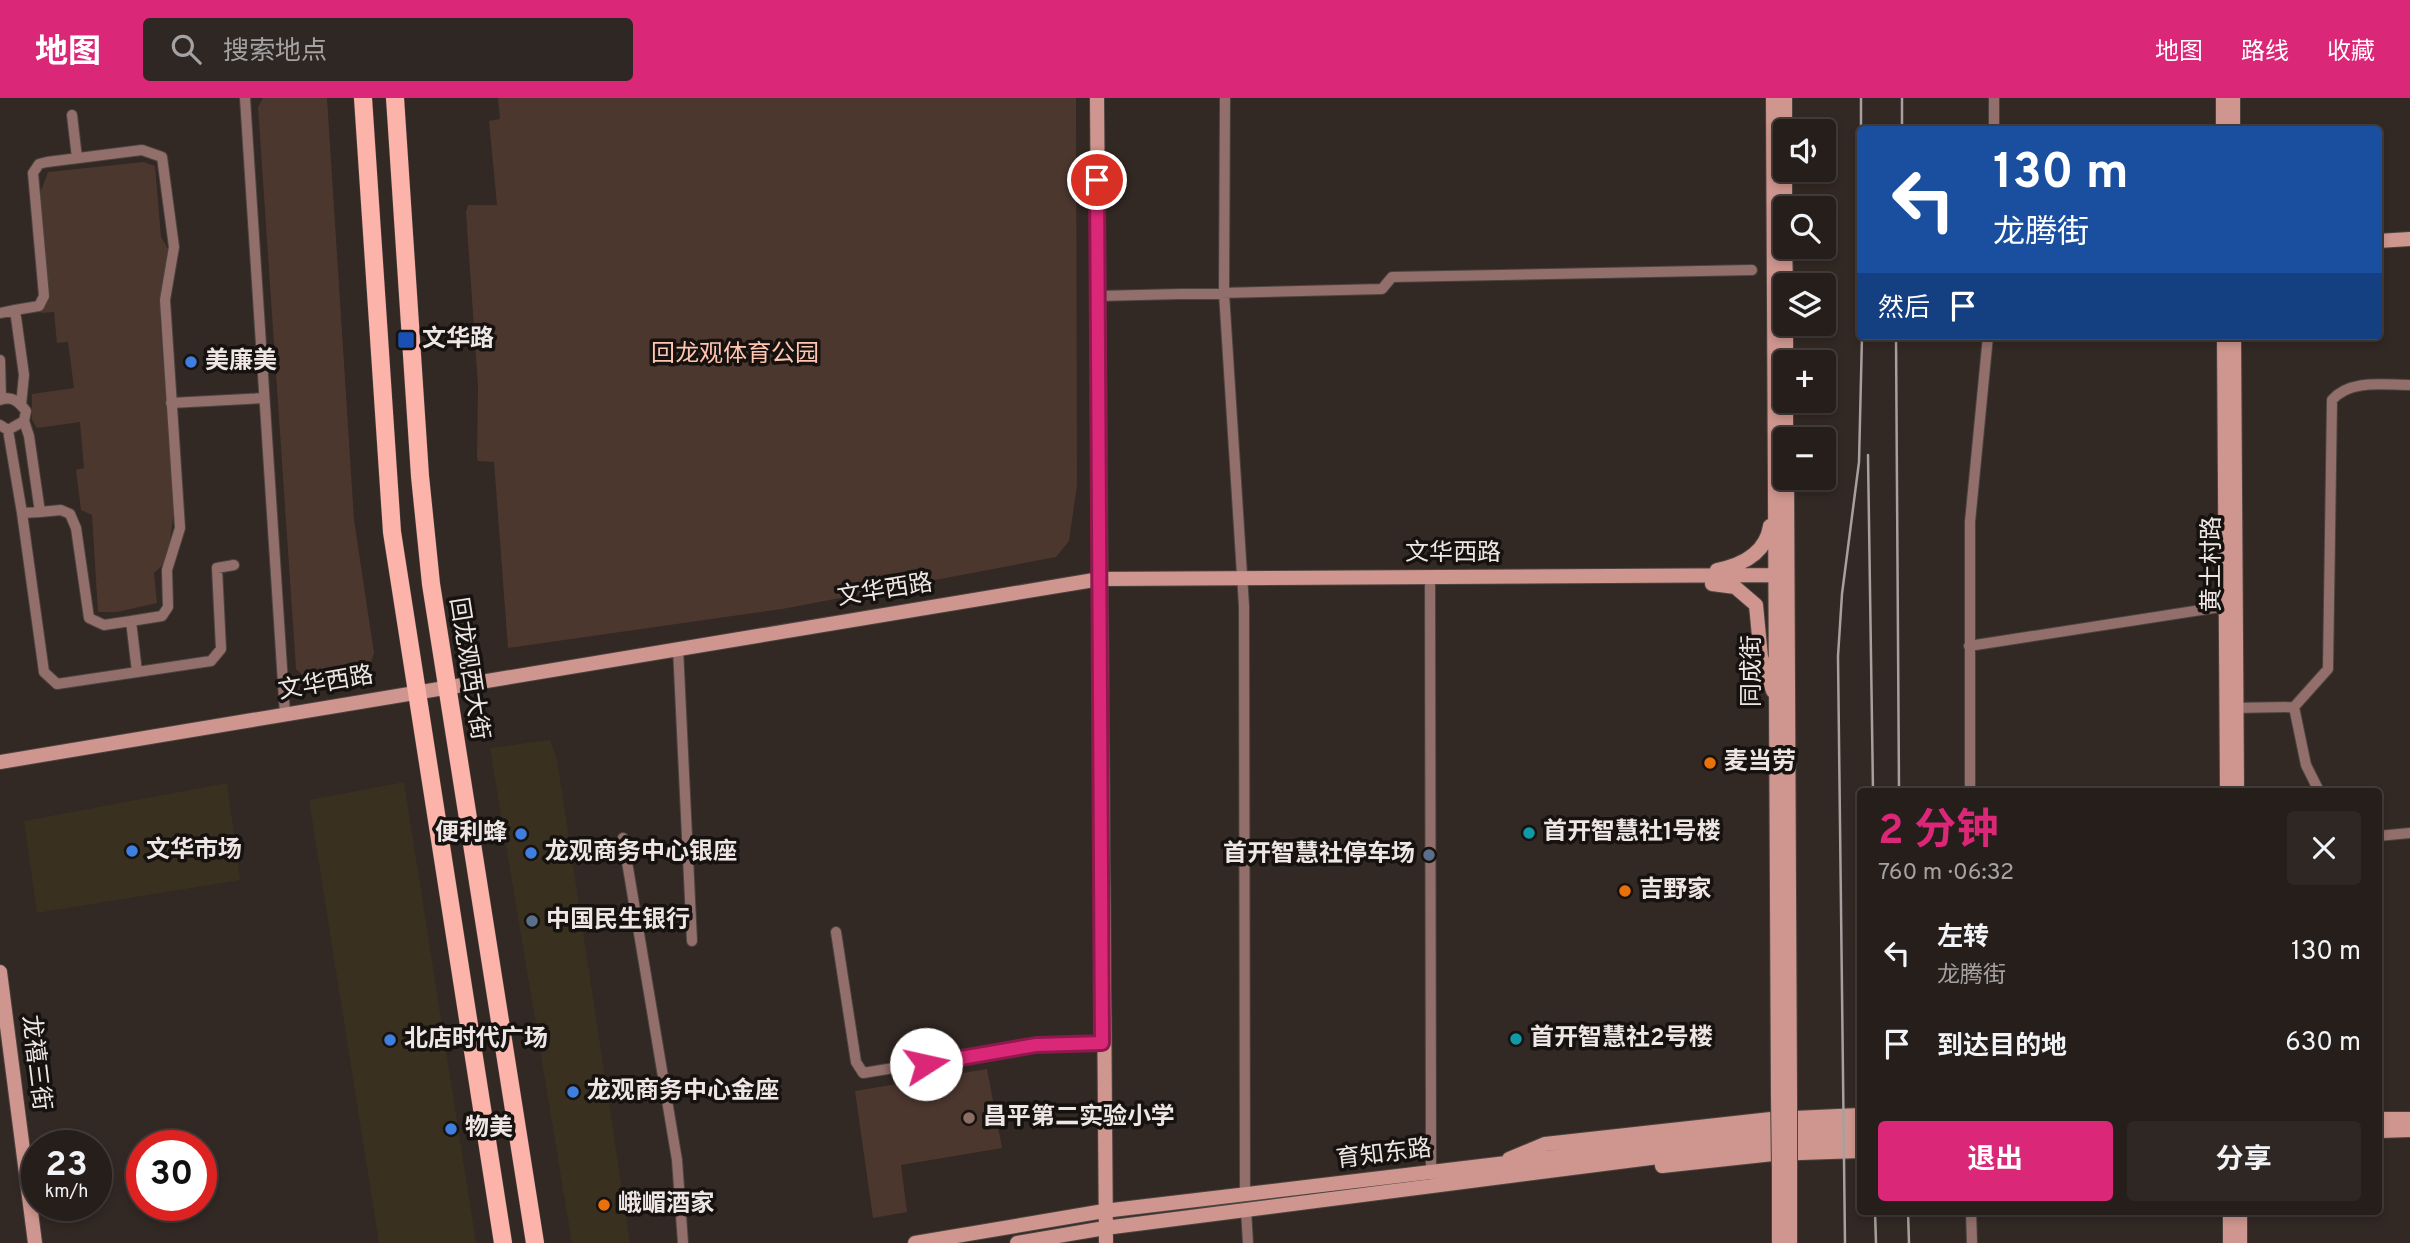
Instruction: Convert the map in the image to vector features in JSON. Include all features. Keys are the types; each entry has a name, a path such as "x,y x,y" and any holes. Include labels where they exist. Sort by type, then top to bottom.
{"main road":[{"path":"363,98 390,505 416,692 503,1243"},
{"name":"回龙观西大街","path":"395,98 420,476 446,687 535,1243"},
{"path":"1097,98 1105,1236"},
{"path":"2223,98 2223,126"},
{"path":"2233,98 2233,126"},
{"name":"同成街","path":"1776,99 1780,119"},
{"name":"同成街","path":"1775,427 1776,99"},
{"path":"2382,241 2410,239"},
{"name":"黄土村路","path":"2224,340 2232,708 2237,788"},
{"name":"黄土村路","path":"2231,605 2234,340"},
{"path":"1684,576 1733,566 1750,558 1765,543 1770,528 1770,469 1773,444"},
{"name":"同成街","path":"1778,490 1781,575 1784,1096 1784,1171 1779,1243"},
{"name":"同成街","path":"1784,1096 1776,712 1786,490"},
{"name":"文华西路","path":"0,761 1100,579 1781,575"},
{"path":"1651,576 1729,585 1751,598 1758,609 1761,657 1776,712"},
{"name":"黄土村路","path":"2227,788 2232,708"},
{"name":"龙禧三街","path":"0,972 35,1243"},
{"path":"1492,1172 1545,1144 1771,1119 1857,1115"},
{"path":"2382,1119 2410,1119"},
{"name":"育知东路","path":"1017,1243 1105,1236 1246,1210 1749,1134 1857,1129"},
{"path":"2382,1131 2410,1130"},
{"name":"育知东路","path":"915,1243 1104,1211 1432,1172 1492,1172 1740,1147 1857,1140"},
{"path":"1492,1172 1548,1180 1752,1156 1857,1151"},
{"name":"同成街","path":"1784,1171 1790,1243"},
{"path":"2230,1215 2230,1243"},
{"path":"2239,1215 2240,1243"}],"street":[{"path":"245,98 285,714"},
{"path":"1225,98 1224,293 1243,578 1245,1194"},
{"path":"1994,98 1994,126"},
{"path":"72,115 77,158"},
{"path":"0,313 39,306 44,296 33,173 39,164 142,150 162,157 174,247 165,300 180,528 167,570 168,607 162,616 104,625 89,618 76,528 70,514 61,510 22,513"},
{"path":"1098,296 1382,289 1392,277 1752,270"},
{"path":"15,310 24,376 21,405"},
{"path":"1970,788 1970,522 1988,340"},
{"path":"0,360 3,385 0,399 8,397 26,411 23,421 29,436 40,512"},
{"path":"2232,708 2294,707 2328,670 2332,400 2341,390 2355,386 2410,385"},
{"path":"171,403 264,398"},
{"path":"23,421 4,427 22,513 44,672 57,684 211,661 221,649 217,568 234,565"},
{"path":"1430,577 1432,1172"},
{"path":"1969,646 2231,605"},
{"path":"131,621 137,672"},
{"path":"678,648 692,941"},
{"path":"2294,707 2306,765 2318,788"},
{"path":"2382,836 2410,833"},
{"path":"624,838 677,1160 683,1243"},
{"path":"836,932 856,1062 863,1073 1036,1045 1102,1043"},
{"path":"1246,1210 1248,1243"},
{"path":"1971,1215 1972,1243"}],"shaded area":[{"path":"550,740 557,759 630,1243 572,1243 490,748"},
{"path":"404,782 476,1243 379,1243 309,800"},
{"name":"文华市场","path":"227,783 240,880 37,913 24,821"}],"green space":[{"path":"263,98 327,98 354,520 374,653 368,673 310,682 296,669 258,107"},
{"name":"回龙观体育公园","path":"498,98 1076,98 1077,485 1069,541 1056,557 782,609 508,648 494,462 478,461 477,457 478,386 466,212 468,205 497,205 489,121 500,119"},
{"path":"144,162 155,166 161,237 168,249 160,318 174,510 169,549 164,564 154,573 157,603 117,612 98,612 92,515 81,510 76,470 84,468 80,422 37,428 32,420 32,394 74,388 68,342 57,343 54,312 41,313 38,199 48,172"},
{"path":"987,1069 1002,1148 901,1165 907,1212 873,1218 855,1091"}],"railway":[{"path":"1861,98 1861,126"},
{"path":"1902,98 1902,126"},
{"path":"1845,1243 1838,656 1842,594 1859,462 1862,340"},
{"path":"1896,340 1899,788"},
{"path":"1868,455 1873,788"},
{"path":"1875,1215 1876,1243"},
{"path":"1908,1215 1909,1243"}],"place":[{"name":"文华路","path":"406,340"},
{"name":"美廉美","path":"191,362"},
{"name":"麦当劳","path":"1710,763"},
{"name":"首开智慧社1号楼","path":"1529,833"},
{"name":"便利蜂","path":"521,834"},
{"name":"文华市场","path":"132,851"},
{"name":"龙观商务中心银座","path":"531,853"},
{"name":"首开智慧社停车场","path":"1429,855"},
{"name":"吉野家","path":"1625,891"},
{"name":"中国民生银行","path":"532,921"},
{"name":"首开智慧社2号楼","path":"1516,1039"},
{"name":"北店时代广场","path":"390,1040"},
{"name":"龙观商务中心金座","path":"573,1092"},
{"name":"昌平第二实验小学","path":"969,1118"},
{"name":"物美","path":"451,1129"},
{"name":"峨嵋酒家","path":"604,1205"}],"route":[{"path":"926,1064 1036,1045 1102,1043 1097,180"}]}
